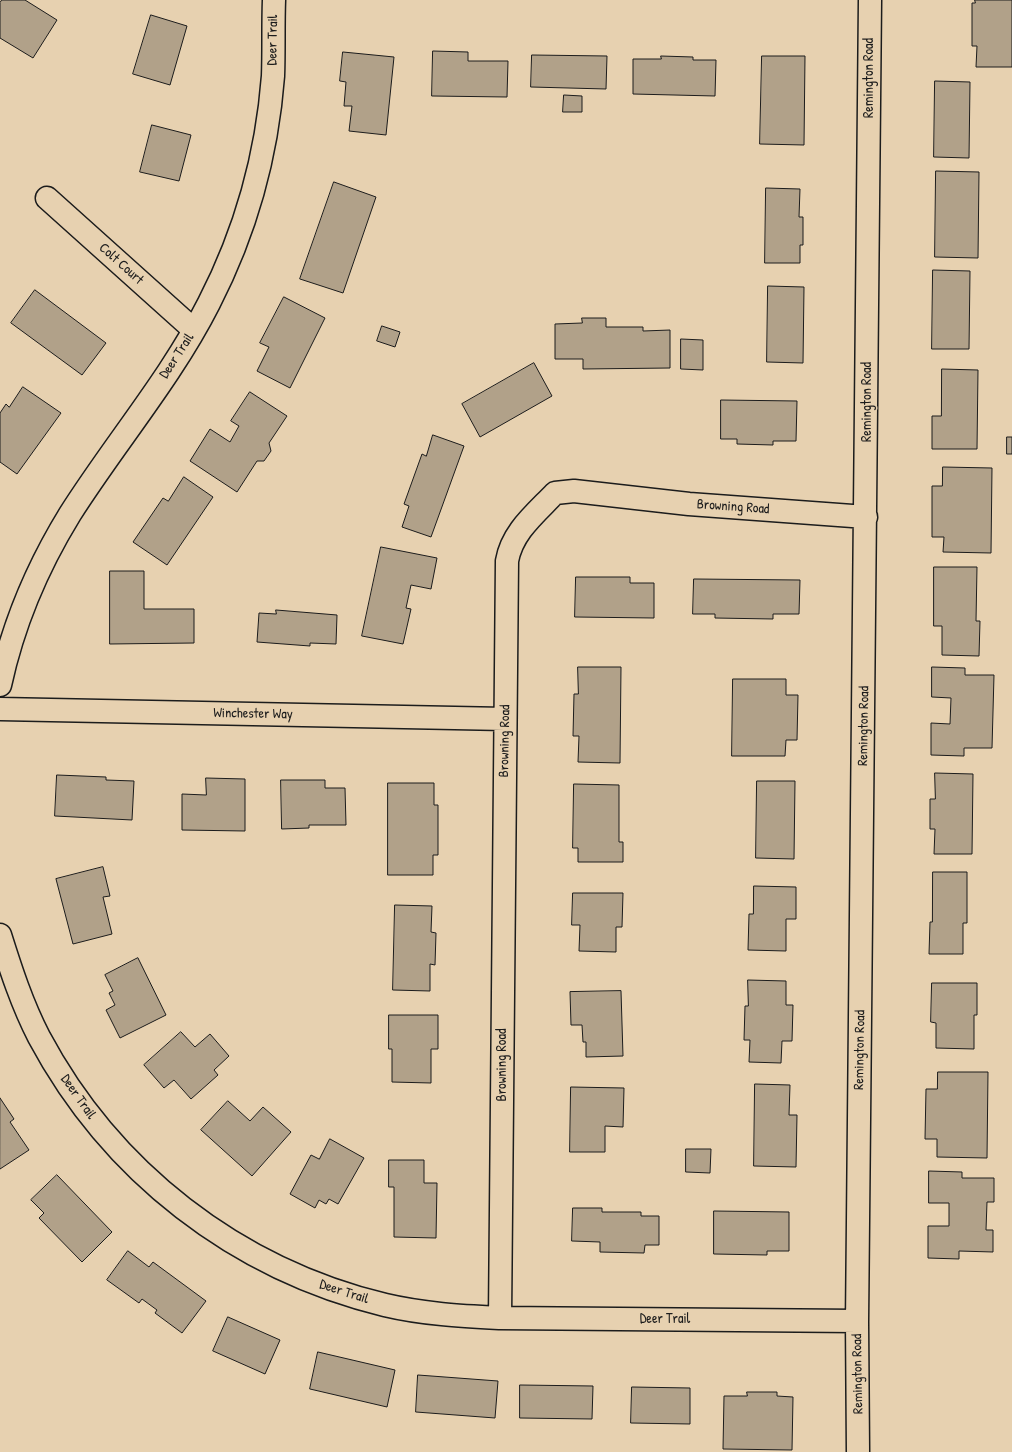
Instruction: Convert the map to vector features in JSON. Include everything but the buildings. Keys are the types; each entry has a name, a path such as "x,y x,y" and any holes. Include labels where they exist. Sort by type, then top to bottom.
{"street":[{"name":"Deer Trail","path":"0,685 22,612 46,558 70,515 174,362 194,330 209,303 234,249 253,192 266,135 273,75 274,0"},
{"name":"Remington Road","path":"858,1452 857,1321 870,0"},
{"name":"Colt Court","path":"47,198 194,330"},
{"name":"Browning Road","path":"500,1318 507,561 512,542 522,528 555,493 574,491 689,504 866,517"},
{"name":"Winchester Way","path":"0,709 505,719"},
{"name":"Deer Trail","path":"0,935 17,986 39,1036 66,1083 104,1134 148,1180 183,1209 228,1240 267,1262 325,1287 386,1305 449,1316 500,1318 857,1321"}]}
